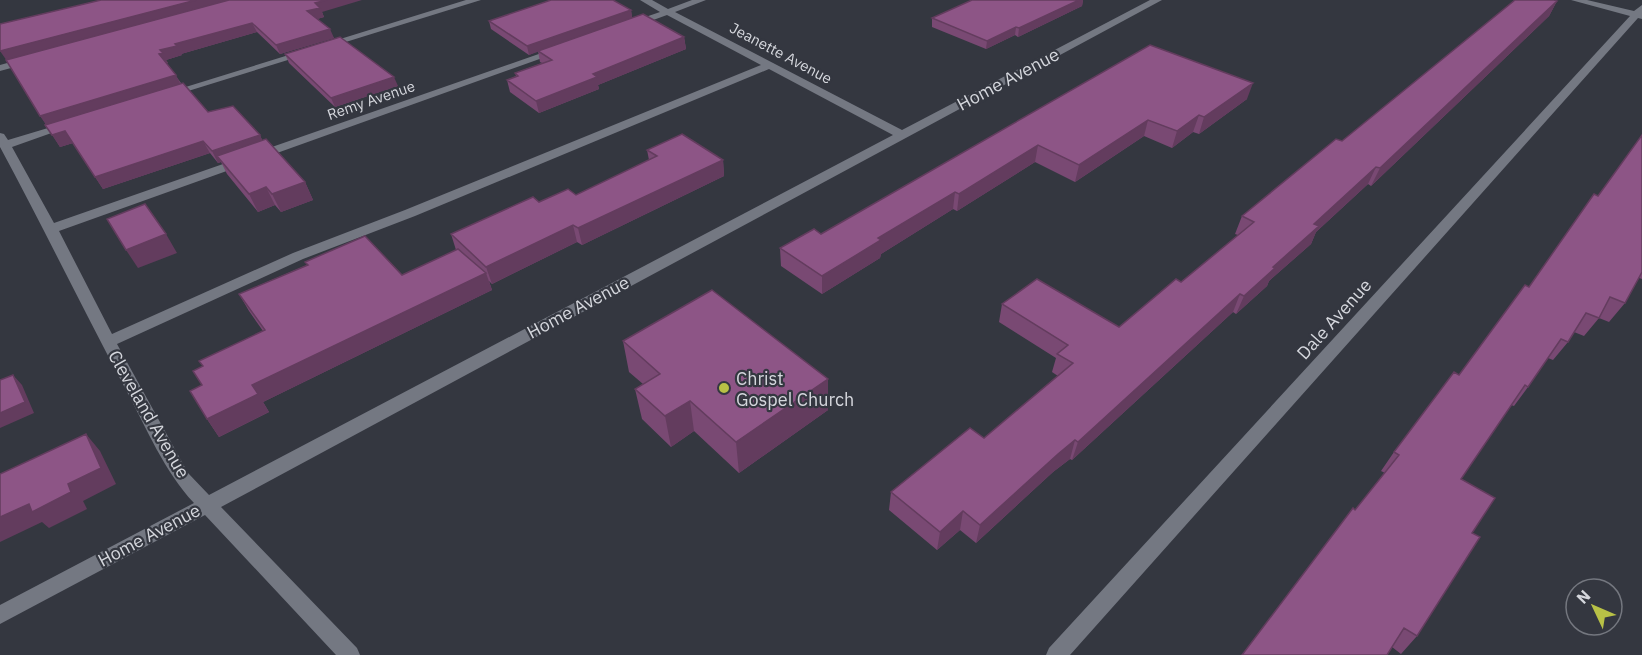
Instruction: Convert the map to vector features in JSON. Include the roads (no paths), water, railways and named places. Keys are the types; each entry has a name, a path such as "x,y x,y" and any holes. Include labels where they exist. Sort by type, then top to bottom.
{"street":[{"path":"162,96 476,0"},
{"name":"Jeanette Avenue","path":"645,0 902,135"},
{"path":"623,27 701,0"},
{"name":"Home Avenue","path":"0,615 1157,0"},
{"path":"1576,0 1640,13"},
{"name":"Dale Avenue","path":"1056,655 1640,13"},
{"name":"Remy Avenue","path":"51,229 567,47"},
{"path":"0,68 34,59"},
{"path":"108,342 298,256 410,213 771,65"},
{"path":"3,146 83,121"},
{"name":"Cleveland Avenue","path":"3,146 51,229 108,342 182,478 350,655"}],"place":[{"name":"Christ Gospel Church","path":"724,388"}]}
